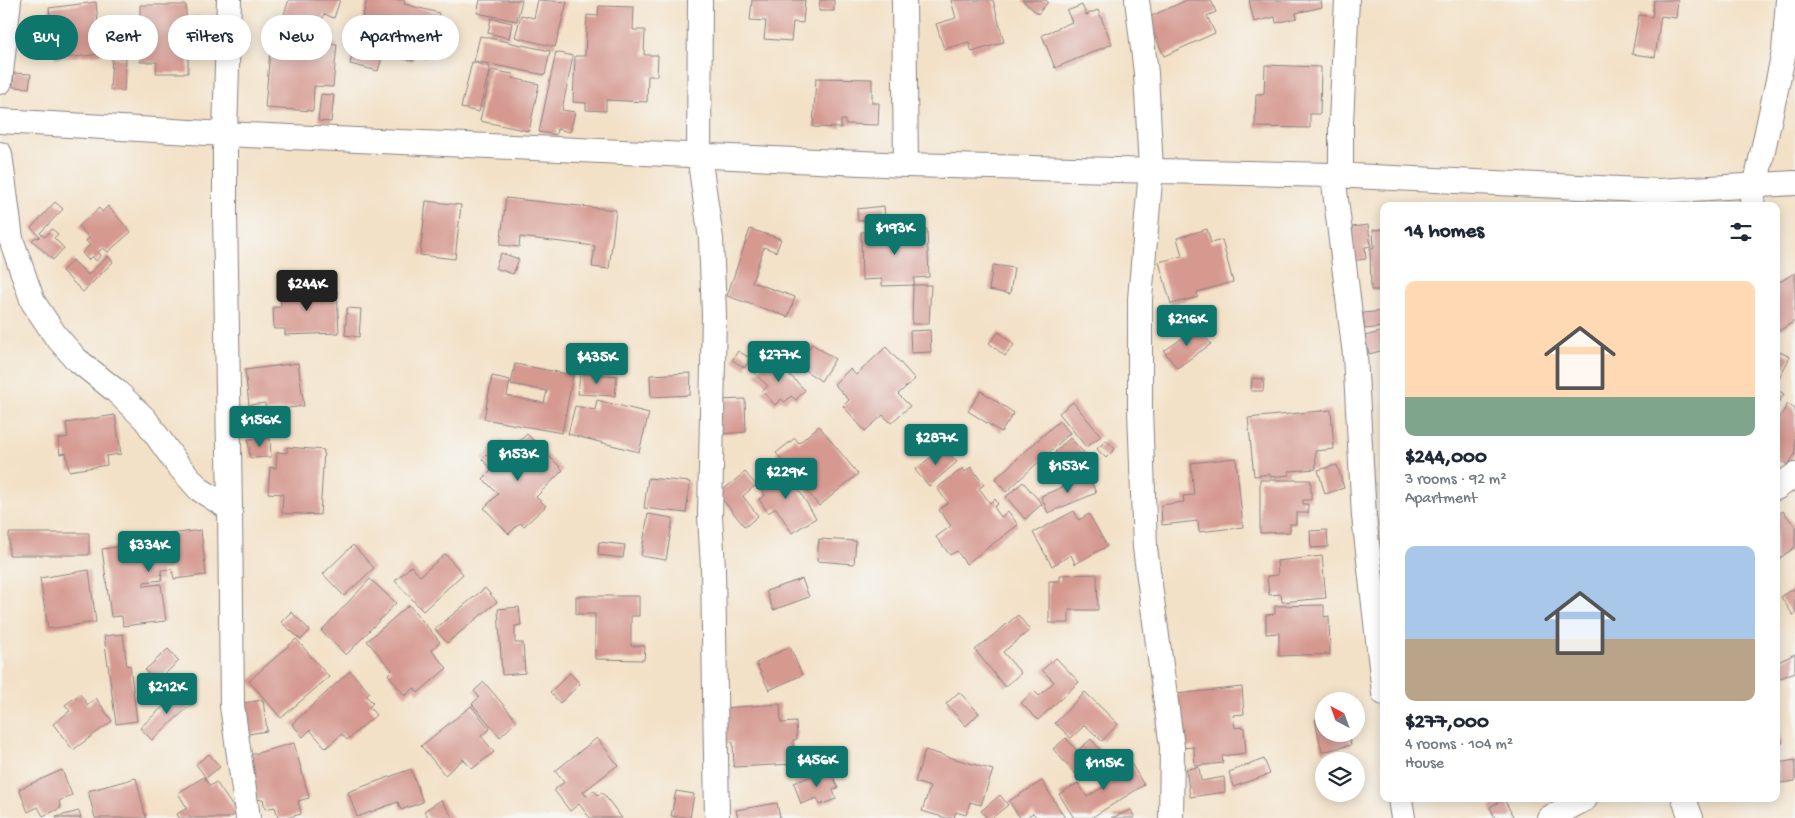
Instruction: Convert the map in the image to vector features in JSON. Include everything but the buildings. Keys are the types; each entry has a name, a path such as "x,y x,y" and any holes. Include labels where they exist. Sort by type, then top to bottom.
{"street":[{"path":"0,82 9,0"},
{"path":"229,0 225,134 232,706 248,818"},
{"path":"700,0 699,155 711,239 714,304 710,516 713,568 717,818"},
{"path":"904,0 906,165"},
{"path":"1138,0 1146,73 1150,170 1140,299 1140,409 1145,548 1172,747 1170,818"},
{"path":"1348,0 1337,176 1355,355 1364,516 1380,658"},
{"path":"1754,196 1784,52 1788,0"},
{"path":"0,121 225,134 906,165 1337,176 1754,196 1795,184"},
{"path":"0,154 12,239 32,302 55,335 76,359 116,391 145,419 177,464 199,489 230,509"},
{"path":"1780,485 1795,475"},
{"path":"1400,802 1403,818"},
{"path":"1549,818 1579,802"},
{"path":"1685,802 1691,818"}]}
